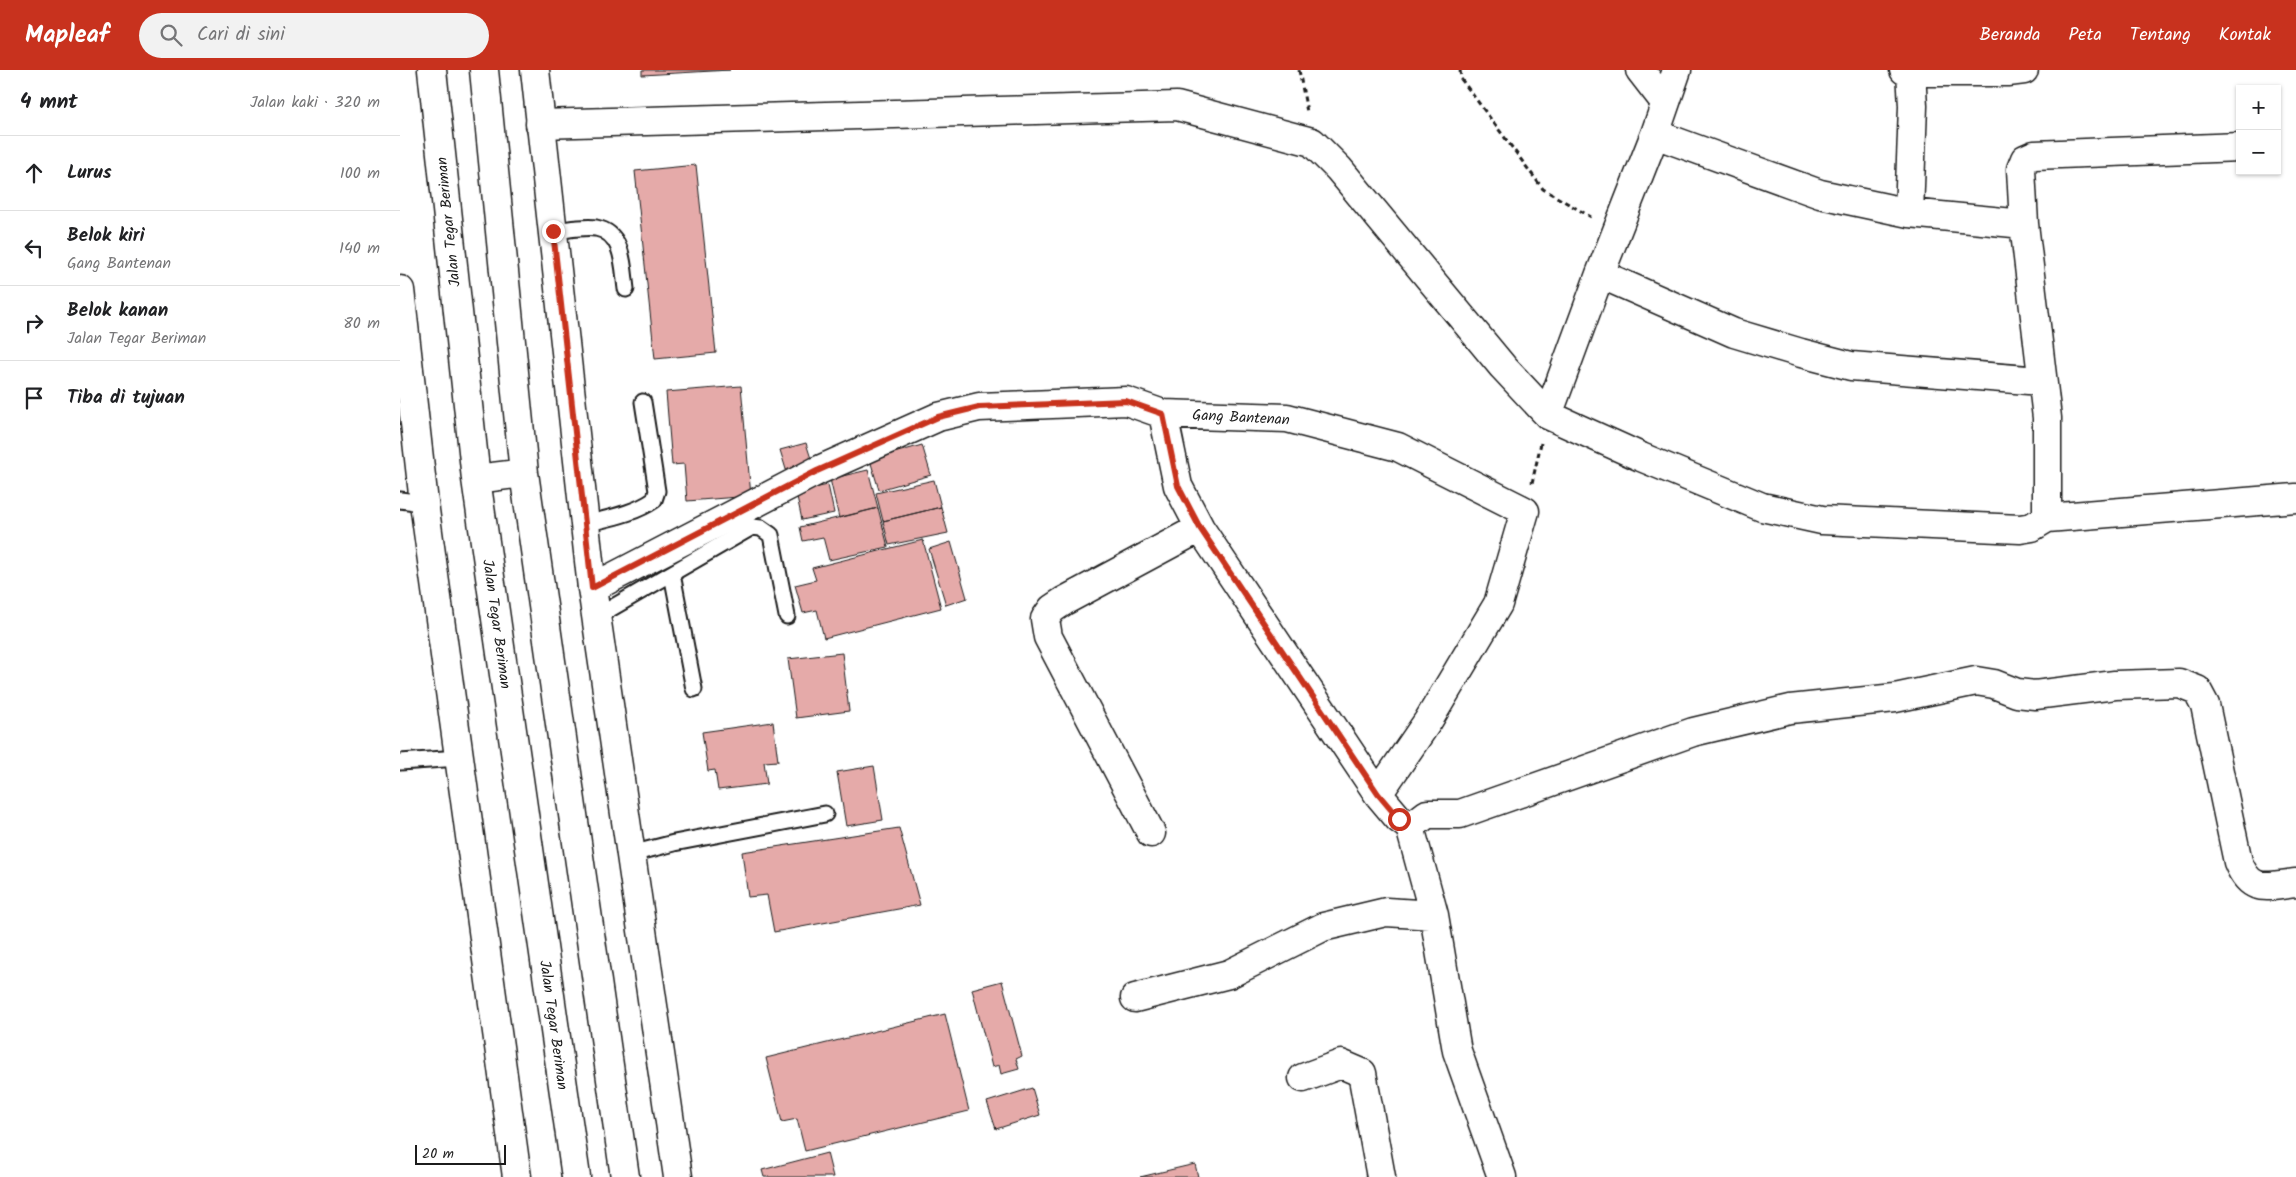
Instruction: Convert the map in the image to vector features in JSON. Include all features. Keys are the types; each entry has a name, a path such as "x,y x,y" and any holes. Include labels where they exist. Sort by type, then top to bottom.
{"street":[{"name":"Jalan Tegar Beriman","path":"432,70 476,479 576,1177"},
{"path":"484,70 524,472 625,1177"},
{"path":"535,70 592,588 678,1177"},
{"path":"1640,70 1664,101"},
{"path":"1548,415 1600,274 1655,134 1664,101 1676,70"},
{"path":"1909,213 1913,106 1907,71 2008,72 2024,70"},
{"path":"540,124 1177,106 1312,142 1339,169 1503,367 1548,415 1641,457 1762,507 1822,520 2020,529 2032,527 2047,518 2296,498"},
{"path":"1655,134 1820,194 1909,213 2024,224"},
{"path":"2047,518 2047,418 2041,381 2024,224 2021,169 2025,160 2034,155 2236,147"},
{"path":"1600,274 1734,333 1801,354 1851,366 2041,381"},
{"path":"400,290 412,501 459,758 517,1177"},
{"name":"Gang Bantenan","path":"592,588 817,471 938,417 979,407 1126,401 1163,414 1287,418 1398,447 1525,511"},
{"path":"1163,414 1178,486 1200,528 1378,794 1399,819 1410,827 1434,915 1458,1050 1502,1177"},
{"path":"476,479 524,472"},
{"path":"1378,794 1428,721 1498,604 1525,511"},
{"path":"1151,833 1048,637 1045,619 1052,609 1064,601 1200,528"},
{"path":"1410,827 1428,814 1460,814 1693,732 1790,709 1895,698 1976,681 1994,684 2017,693 2035,695 2115,686 2180,683 2196,690 2205,705 2238,862 2244,877 2259,886 2296,883"},
{"path":"1135,998 1229,974 1323,926 1386,912 1434,915"},
{"path":"1303,1078 1341,1064 1362,1073 1381,1177"}],"lane":[{"path":"553,231 596,228 611,234 621,251 626,289"},
{"path":"585,524 646,506 654,500 657,491 643,402"},
{"path":"596,617 752,526 761,528 771,535 787,616"},
{"path":"672,574 694,689"},
{"path":"400,762 459,758"},
{"path":"631,854 674,843 825,814"}],"path":[{"path":"1300,70 1312,142"},
{"path":"1460,70 1462,79 1543,189 1617,233"},
{"path":"1525,511 1548,415"}],"building":[{"path":"642,70 730,70 642,75"},
{"path":"696,165 716,353 655,359 635,171"},
{"path":"741,386 751,496 687,501 684,464 672,465 666,392"},
{"path":"806,443 814,468 788,476 780,450"},
{"path":"922,445 931,475 879,490 870,460"},
{"path":"868,470 878,508 839,518 830,479"},
{"path":"934,480 941,507 883,521 876,493"},
{"path":"828,485 834,513 802,520 796,492"},
{"path":"941,507 948,533 889,545 883,521"},
{"path":"878,508 888,547 829,560 823,537 803,541 800,527"},
{"path":"923,540 941,608 824,638 817,610 803,613 795,585 816,580 812,568"},
{"path":"951,542 967,598 946,605 929,549"},
{"path":"842,653 849,711 796,718 788,659"},
{"path":"773,722 778,761 764,762 767,784 718,790 715,770 708,771 702,732"},
{"path":"874,766 883,820 846,826 837,772"},
{"path":"899,828 920,905 774,932 767,895 748,897 742,852"},
{"path":"1002,981 1022,1056 1016,1059 1019,1069 1001,1074 999,1065 992,1067 972,989"},
{"path":"945,1014 969,1111 805,1151 797,1119 782,1122 766,1058"},
{"path":"1032,1088 1040,1115 996,1129 987,1102"},
{"path":"827,1153 833,1177 764,1177 762,1170"},
{"path":"1195,1164 1198,1177 1140,1177"}],"route":[{"path":"553,231 592,588 817,471 938,417 979,407 1126,401 1163,414 1178,486 1200,528 1378,794 1399,819"}]}
